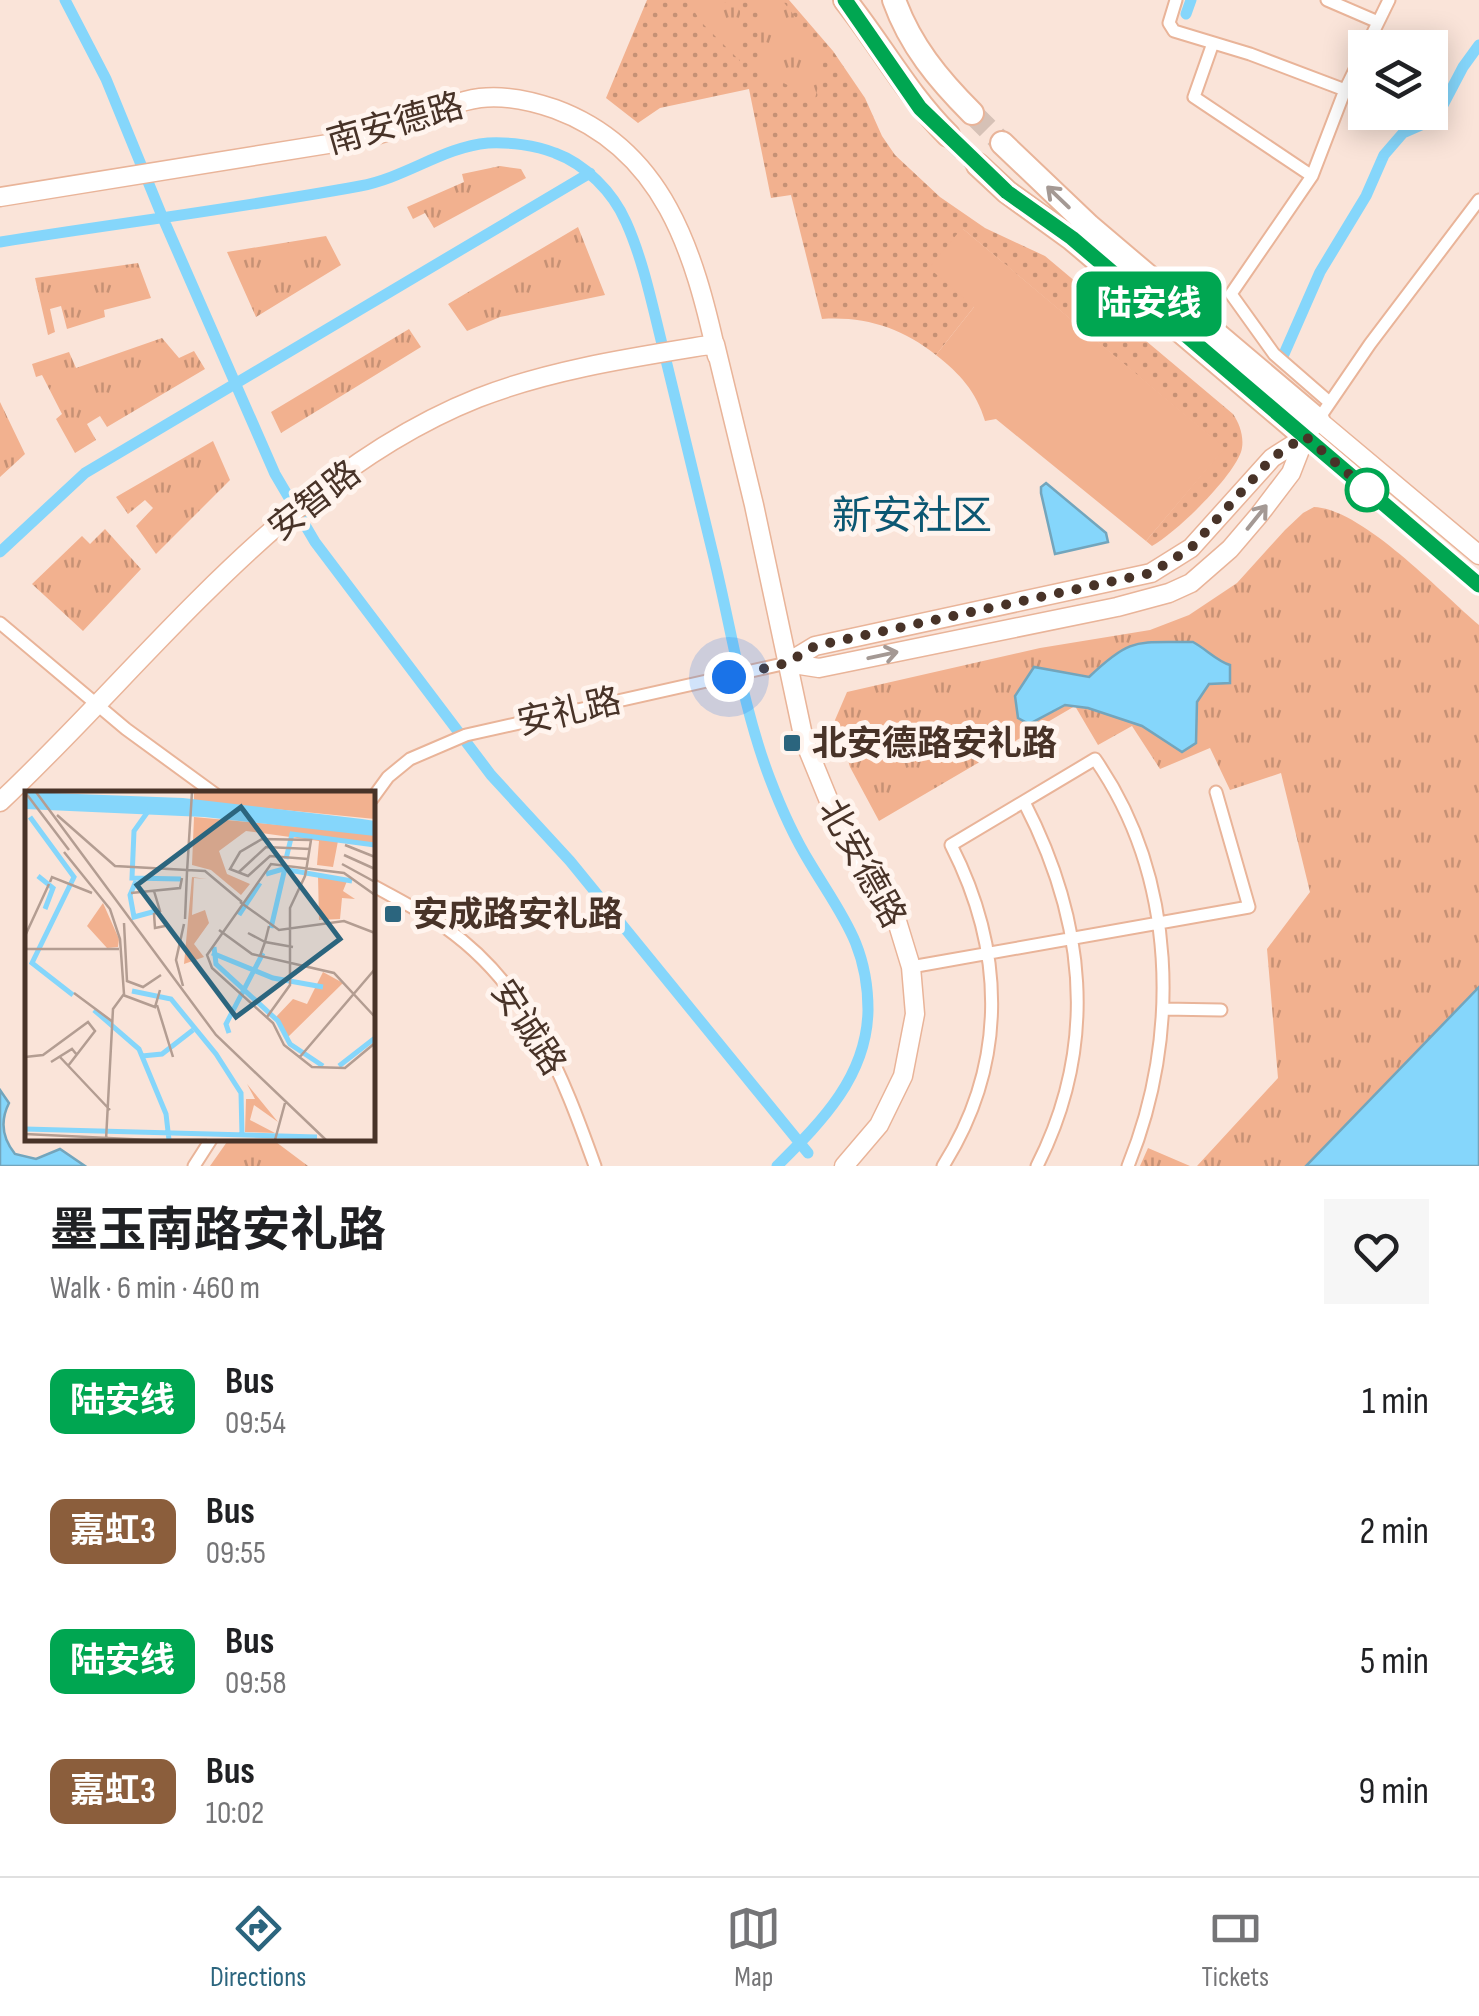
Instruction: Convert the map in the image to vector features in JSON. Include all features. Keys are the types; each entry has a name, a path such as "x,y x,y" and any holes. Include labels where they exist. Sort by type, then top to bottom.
{"highway":[{"path":"846,0 907,90 948,135"},
{"path":"862,0 906,56 946,86"},
{"path":"894,0 916,48 972,113"},
{"path":"1002,143 1088,226 1317,419"},
{"path":"978,164 1007,192 1317,419"}],"street":[{"path":"1176,0 1170,27 1344,90"},
{"path":"1327,0 1378,22"},
{"path":"1389,0 1344,90 1312,176 1231,294 1317,419 1479,584"},
{"path":"1214,42 1194,97 1312,176"},
{"name":"南安德路","path":"0,196 377,136 440,108 482,98 540,104 604,132 648,178 673,216 690,256 787,663"},
{"path":"1317,419 1479,200"},
{"name":"安智路","path":"0,802 100,706 194,604 284,520 366,459 477,398 564,373 714,344"},
{"path":"1317,419 1479,555"},
{"name":"安礼路","path":"375,795 388,777 410,759 466,735 787,663 815,646 1151,573 1191,548 1272,458 1317,419"},
{"name":"安礼路","path":"787,663 819,668 1169,593 1191,583 1230,549 1291,473 1317,419"},
{"path":"0,623 210,791"},
{"name":"北安德路","path":"787,663 804,740 823,791 840,828 896,918 911,967 915,1014 903,1076 879,1125 844,1166"},
{"path":"943,1166 956,1144 984,1073 992,1017 989,953 978,905 951,845 1095,759 1108,777 1136,840 1160,922 1164,1009 1153,1092 1128,1166"},
{"path":"911,967 1249,906 1216,792"},
{"path":"1024,802 1057,873 1072,938 1077,1012 1073,1058 1058,1114 1037,1166"},
{"name":"安诚路","path":"375,887 447,929 514,996 552,1053 595,1166"},
{"path":"1164,1009 1221,1010"},
{"path":"194,1166 210,1141"}],"green space":[{"path":"647,0 789,0 833,51 865,98 895,155 940,197 985,228 1045,256 1233,414 1241,432 1241,452 1215,489 1163,539 1152,546 1146,541 1224,448 963,229 974,307 936,355 882,326 822,319 791,195 771,198 749,89 660,108 638,123 606,98"},
{"path":"687,0 733,3 740,11 740,61 701,22"},
{"path":"762,0 782,0 825,55 815,99 760,71"},
{"path":"500,166 521,169 526,178 434,228 425,213 413,219 407,207 464,182 462,174"},
{"path":"578,227 605,295 500,317 467,331 448,304"},
{"path":"962,228 1225,448 1146,541 996,419 985,421 966,384 936,355 974,307 929,268"},
{"path":"326,236 341,265 256,317 227,252"},
{"path":"138,263 151,298 104,310 105,317 67,329 61,306 50,309 55,332 48,335 35,278"},
{"path":"409,329 421,347 281,433 271,412"},
{"path":"162,338 179,358 194,351 205,369 107,427 100,416 87,424 96,440 75,453 56,419 62,414 42,375 36,377 32,364 69,352 76,368"},
{"path":"0,402 25,454 0,477"},
{"path":"213,441 230,480 156,554 136,526 153,508 145,500 128,514 116,497"},
{"path":"1314,507 1334,511 1378,537 1479,625 1479,987 1306,1166 1197,1166 1278,1078 1267,949 1310,892 1281,773 1230,790 1210,748 1160,769 1132,726 1098,745 1075,706 879,821 850,767 835,720 847,692 1040,648 1150,630 1189,615 1237,583 1285,530"},
{"path":"105,529 141,569 83,631 32,584 82,536 90,544"},
{"path":"228,1141 275,1141 308,1166 210,1166"},
{"path":"1148,1148 1190,1166 1140,1166"}],"water":[{"path":"1046,483 1106,533 1108,542 1055,554 1041,493"},
{"path":"1193,642 1230,665 1230,683 1209,684 1197,702 1196,743 1182,752 1142,726 1088,708 1065,705 1029,724 1018,718 1015,696 1034,667 1089,677 1115,654 1136,644"},
{"path":"1479,987 1479,1166 1306,1166"},
{"path":"0,1090 9,1103 4,1129 15,1154 36,1159 60,1149 85,1166 0,1166"}],"waterway":[{"path":"65,0 106,79 275,474 315,542 491,775 570,861 808,1153"},
{"path":"1186,14 1191,0"},
{"path":"1284,354 1320,272 1366,196 1384,155 1403,133 1428,122 1442,107 1479,45"},
{"path":"0,242 360,186 455,150 488,143 522,145 555,153 577,164 606,190 626,222 648,286 760,751 788,822 851,932 867,987 866,1034 850,1077 825,1115 777,1166"},
{"path":"0,552 85,473 590,173"}],"tunnel":[{"path":"972,113 1002,143"},
{"path":"948,135 978,165"}],"bus line":[{"name":"陆安线","path":"845,0 920,108 1007,192 1072,238 1479,585"}],"place":[{"name":"北安德路安礼路","path":"792,743"},
{"name":"安成路安礼路","path":"393,914"}],"district":[{"name":"新安社区","path":"912,515"}],"route":[{"path":"729,677 787,663 815,646 1151,573 1191,548 1272,458 1305,436 1367,490"}]}
